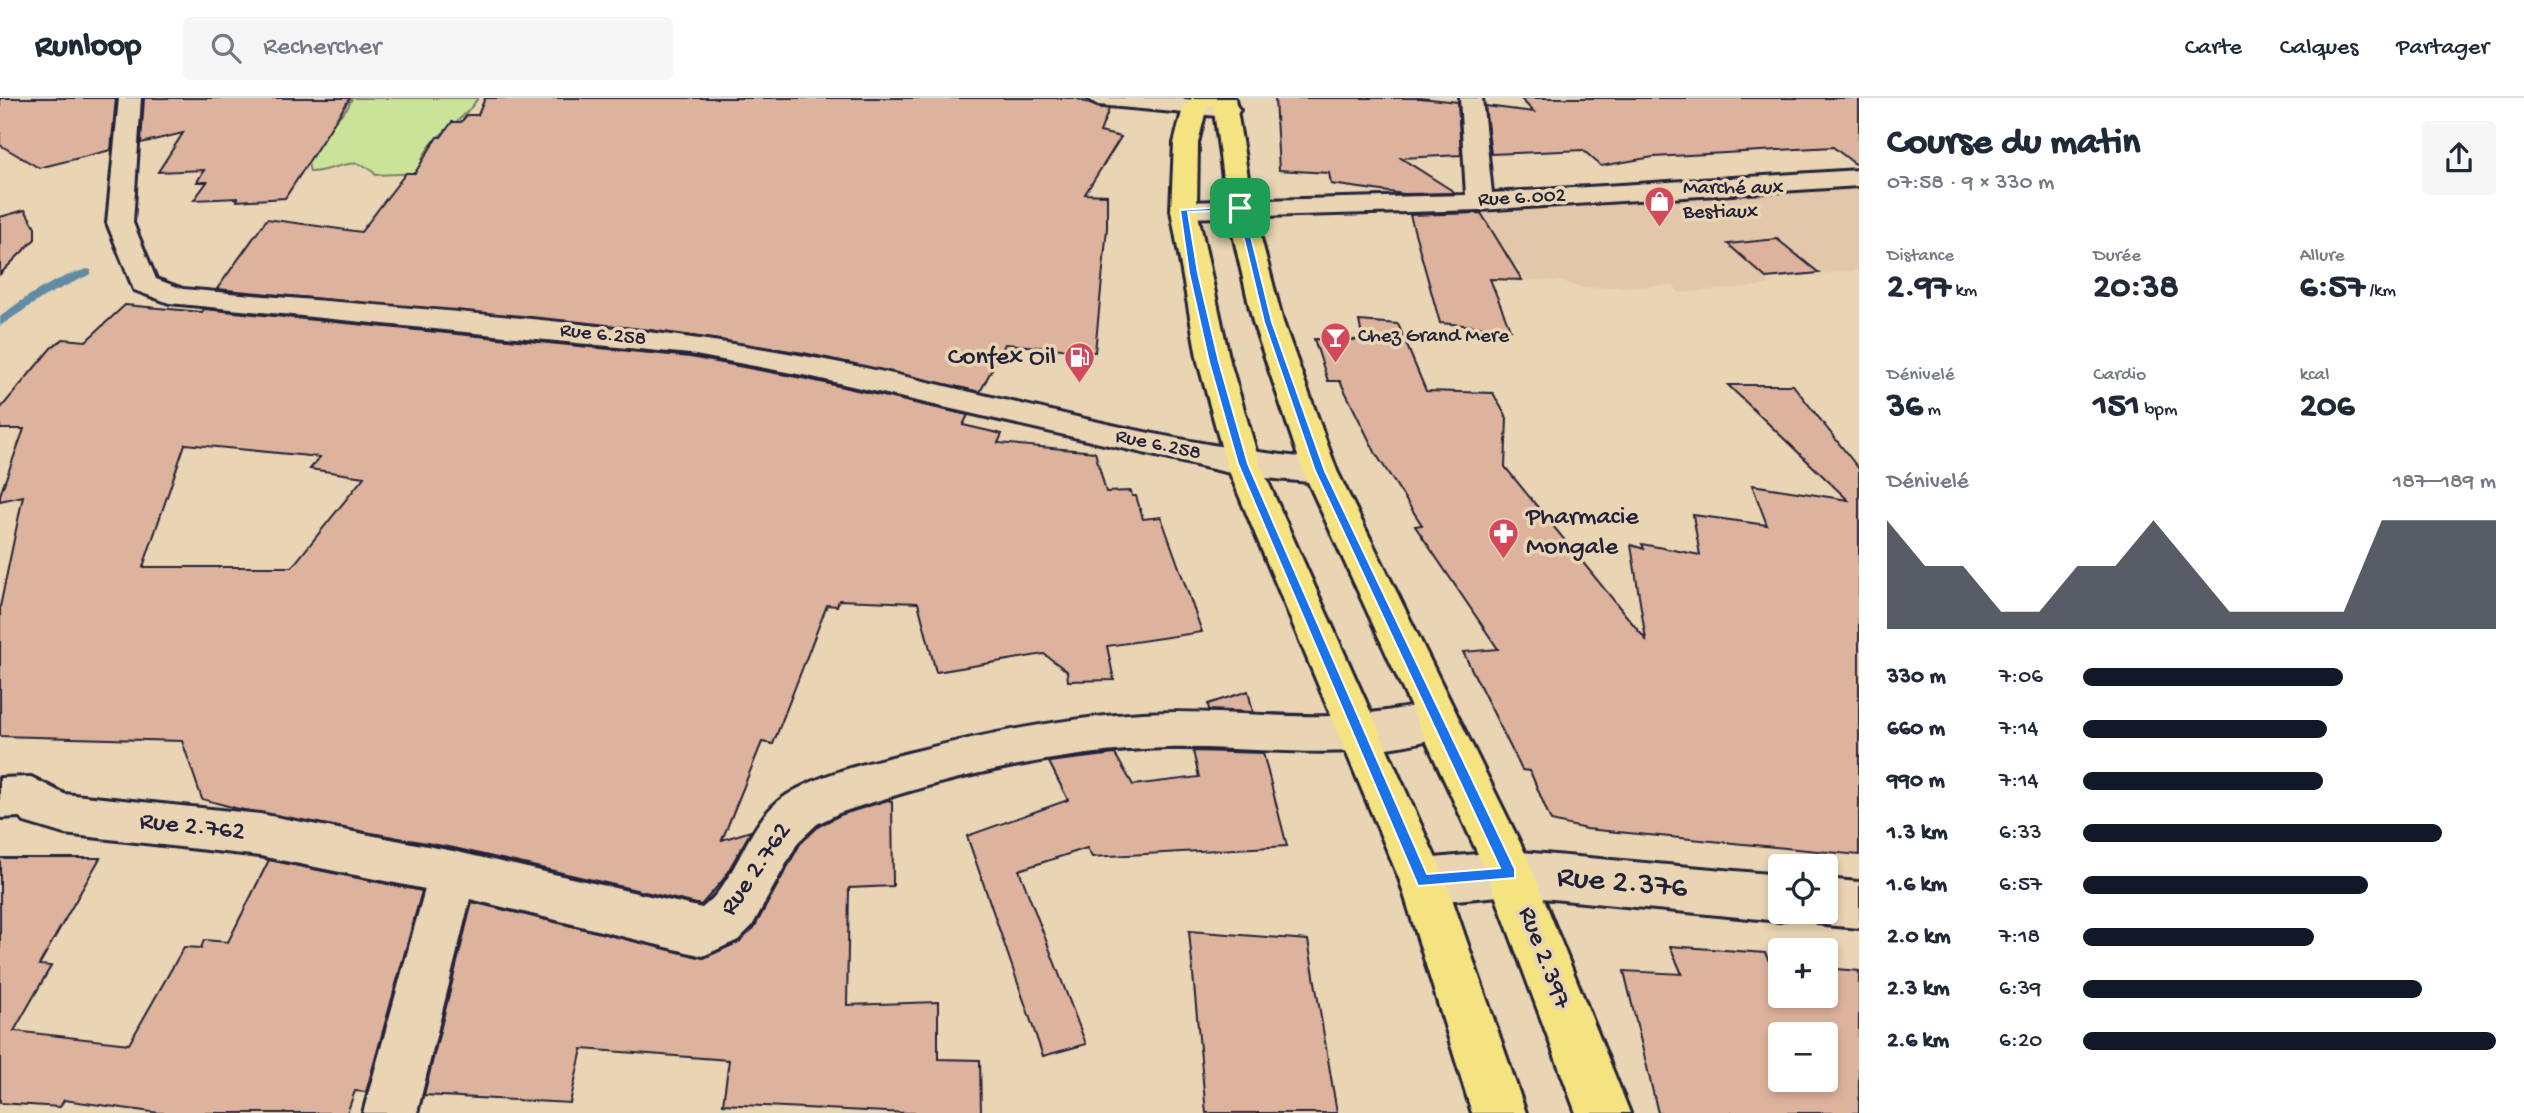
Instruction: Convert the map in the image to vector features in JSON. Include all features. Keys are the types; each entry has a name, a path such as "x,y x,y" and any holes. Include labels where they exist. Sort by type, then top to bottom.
{"main road":[{"path":"1200,103 1186,144 1184,210 1211,349 1243,464 1423,881 1499,1113"},
{"name":"Rue 2.397","path":"1226,104 1240,208 1268,322 1320,471 1510,873 1602,1113"}],"street":[{"name":"Rue 6.258","path":"130,98 120,223 144,284 160,292 205,299 690,345 808,366 1243,464 1320,471"},
{"path":"1098,98 1226,104"},
{"path":"1471,98 1480,202"},
{"name":"Rue 6.002","path":"1184,210 1480,202 1859,178"},
{"name":"Rue 2.762","path":"0,798 31,797 40,808 64,814 260,835 453,873 703,932 715,929 734,912 777,831 797,812 822,799 882,779 1046,742 1097,735 1144,731 1359,733 1438,720"},
{"path":"390,1113 453,873"},
{"name":"Rue 2.376","path":"1423,881 1510,873 1768,897"},
{"path":"1838,903 1859,905"}],"shaded area":[{"name":"Marché aux Bestiaux","path":"1859,172 1859,270 1768,279 1768,285 1680,293 1673,285 1583,288 1561,281 1525,280 1517,265 1475,262 1454,218 1477,197"}],"green space":[{"path":"352,98 478,98 428,149 422,159 434,167 422,173 376,175 361,164 345,164 310,172 306,152 348,107"}],"building":[{"path":"0,98 116,98 111,150 39,168 0,145"},
{"path":"144,98 350,98 285,198 237,201 238,198 194,200 207,182 197,182 204,170 158,172 183,133 141,143"},
{"path":"485,98 1076,98 1109,109 1100,132 1121,137 1085,194 1107,195 1107,228 1095,352 1005,344 980,392 804,353 650,330 217,289 267,219 361,232 406,173 415,173 437,137 441,137 452,122 461,122 467,115 478,115"},
{"path":"1275,98 1420,98 1458,102 1461,155 1401,158 1456,193 1404,194 1331,184 1329,173 1279,170"},
{"path":"1520,98 1859,98 1859,167 1833,147 1653,157 1601,166 1583,150 1491,154 1485,106 1534,112"},
{"path":"25,210 35,227 35,239 0,274 0,217"},
{"path":"1481,213 1522,280 1490,279 1510,329 1440,323 1410,215"},
{"path":"1777,239 1819,273 1766,278 1728,244"},
{"path":"125,305 202,312 204,309 690,357 807,379 968,415 963,425 1002,434 998,443 1095,452 1106,492 1131,491 1132,496 1136,496 1143,519 1161,517 1202,632 1107,646 1114,680 1068,681 1067,671 1044,654 936,672 918,603 839,600 837,606 827,605 773,744 762,742 722,840 751,831 723,880 701,905 454,848 239,809 202,799 182,741 0,736 0,607 23,496 0,501 0,495 24,429 0,429 0,409 51,348 63,339 86,341","holes":["185,444 320,457 310,469 364,477 292,567 143,567"]},
{"path":"1359,321 1398,324 1426,391 1493,393 1507,418 1505,467 1646,640 1631,545 1644,549 1642,544 1700,555 1693,515 1767,525 1752,485 1848,500 1728,385 1793,385 1859,469 1859,855 1586,829 1551,821 1530,771 1522,770 1463,652 1498,649 1415,526 1422,525 1376,454 1340,381 1328,381 1314,339 1363,340"},
{"path":"1248,691 1253,712 1209,710 1208,704"},
{"path":"1193,751 1263,753 1287,846 1092,857 1087,848 1019,870 1086,1044 1043,1056 967,836 1068,800 1049,762 1115,754 1133,785 1199,777"},
{"path":"888,800 892,802 893,886 849,888 847,1005 938,1002 938,1059 980,1060 981,1113 907,1113 723,1104 729,1060 582,1049 570,1103 424,1095 472,902 704,958 739,942 754,928 800,844 819,826 840,815"},
{"path":"0,858 100,858 39,965 51,966 14,1031 129,1044 184,947 201,948 204,940 228,942 269,860 422,891 366,1092 355,1091 347,1113 159,1113 64,1100 60,1107 0,1103"},
{"path":"1189,931 1308,940 1337,1113 1206,1113"},
{"path":"1670,946 1765,953 1768,959 1768,1008 1838,1008 1838,969 1859,971 1859,1113 1658,1113 1624,971 1682,974"}],"waterway":[{"path":"0,323 41,293 87,272"}],"place":[{"name":"Marché aux Bestiaux","path":"1660,228"},
{"name":"Chez Grand Mere","path":"1335,364"},
{"name":"Confex Oil","path":"1079,385"},
{"name":"Pharmacie Mongale","path":"1503,560"}],"route":[{"path":"1240,208 1268,322 1320,471 1510,873 1423,881 1243,464 1214,362 1194,273 1184,210 1240,208"}]}
